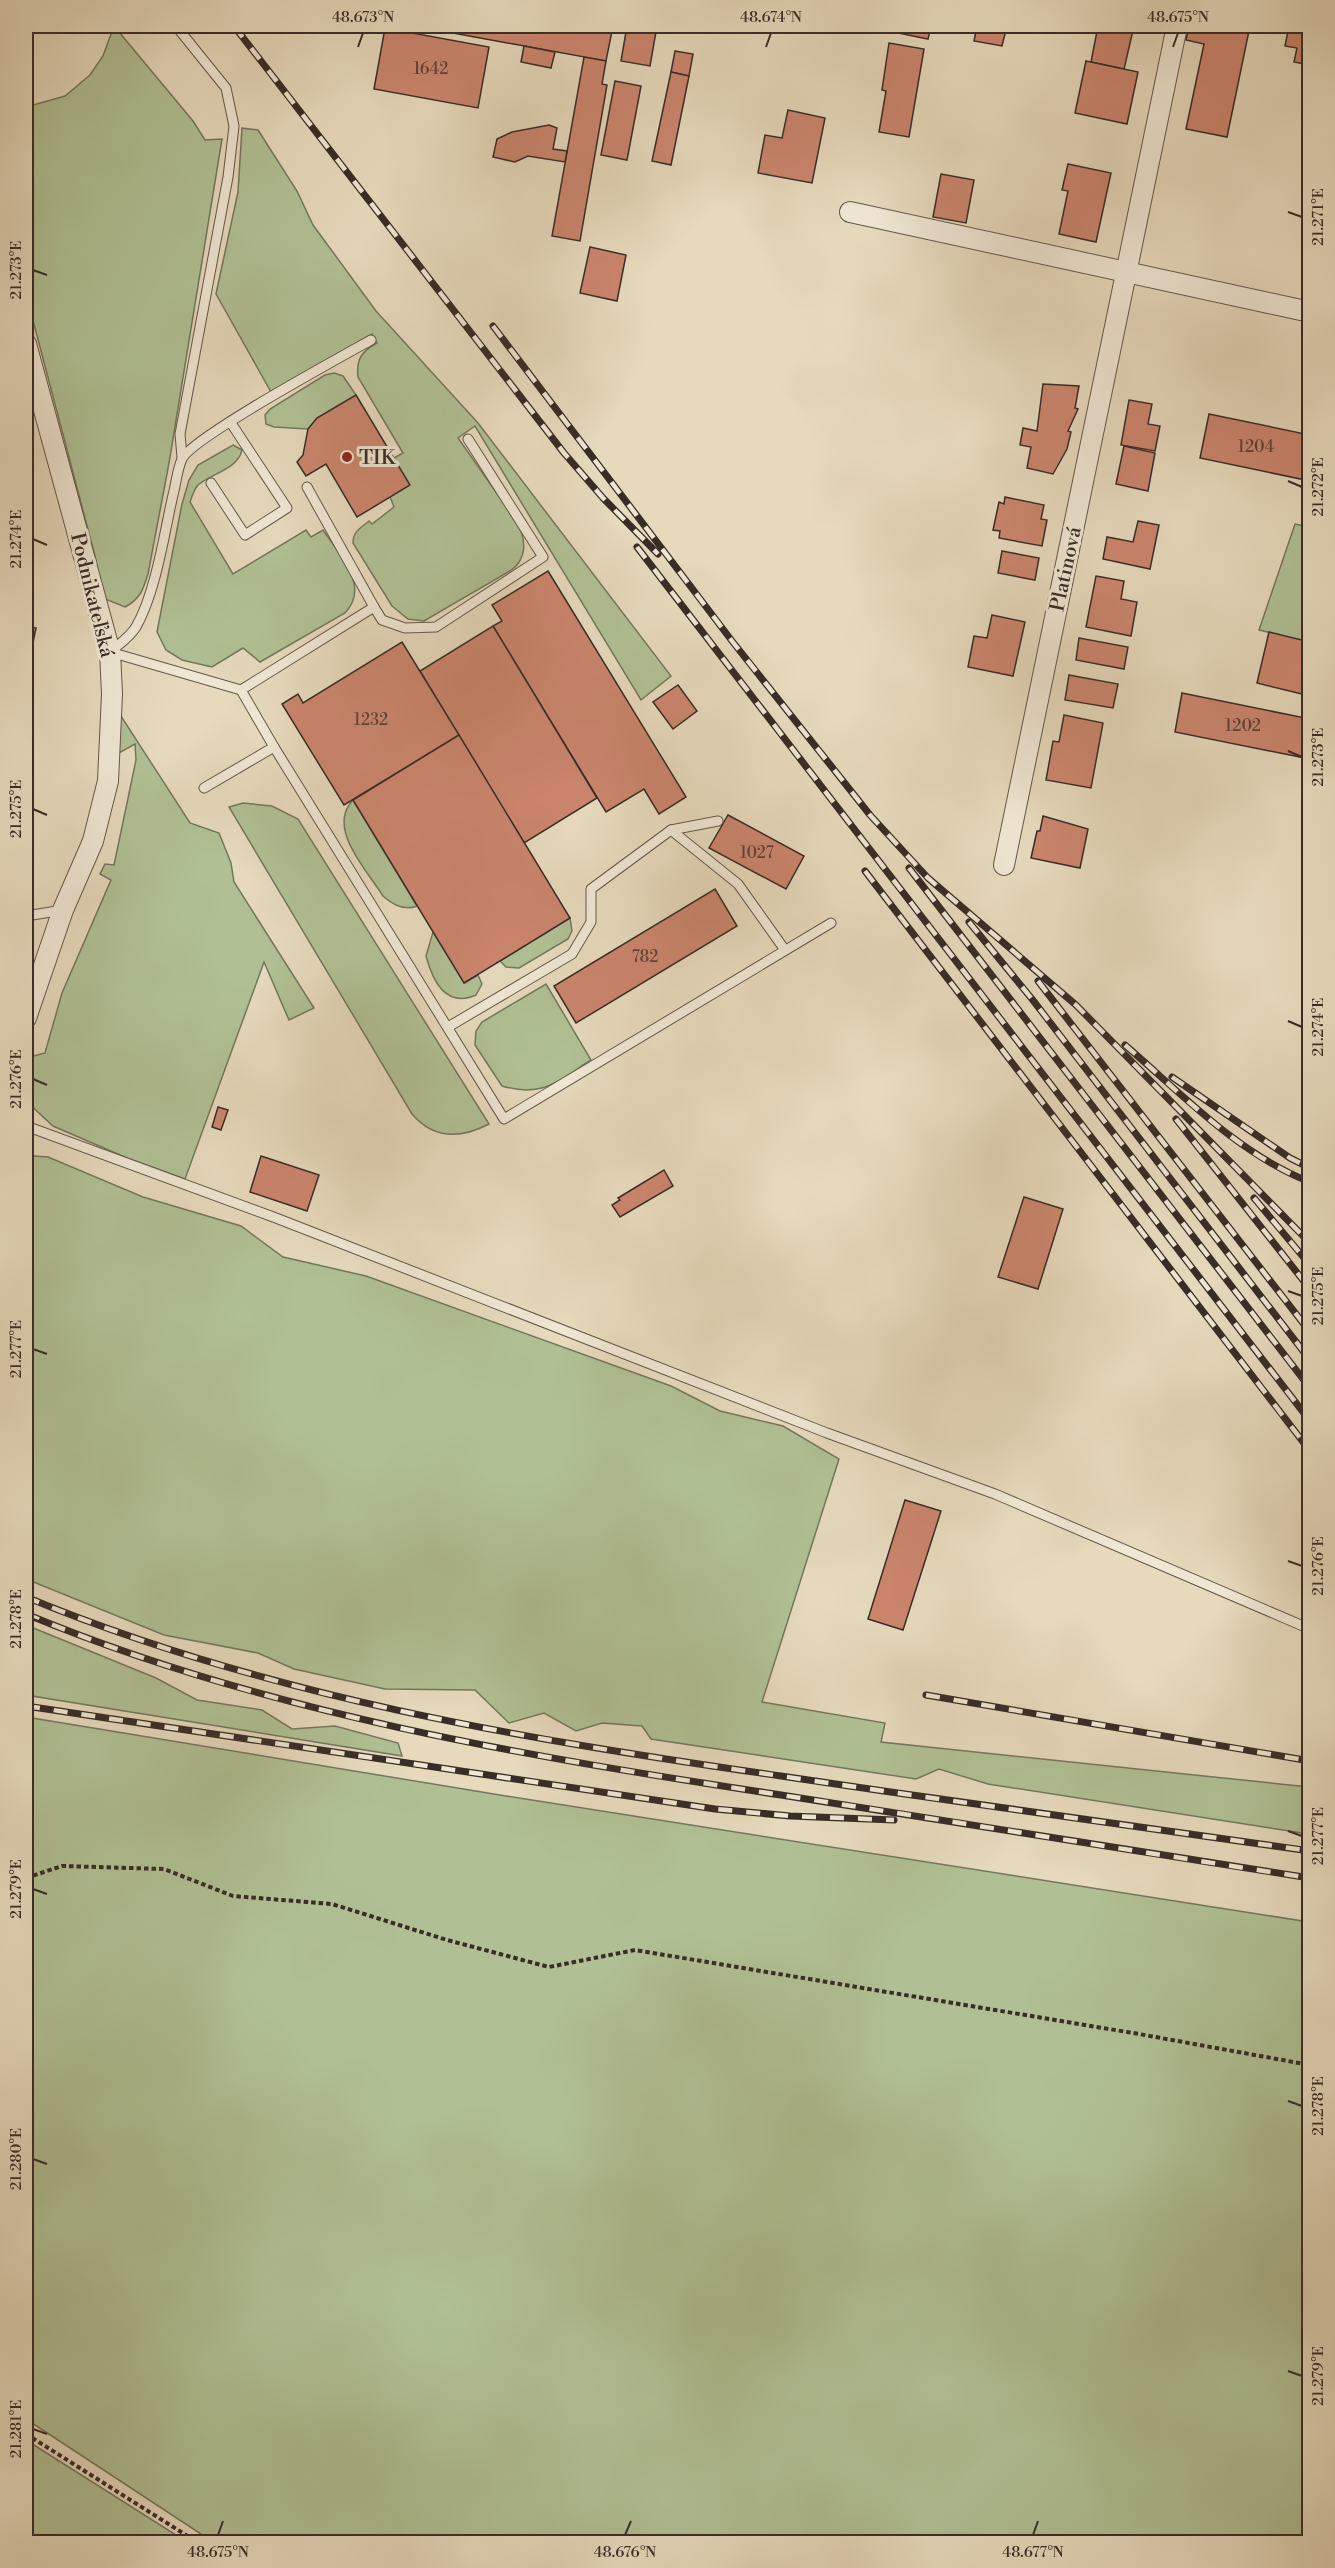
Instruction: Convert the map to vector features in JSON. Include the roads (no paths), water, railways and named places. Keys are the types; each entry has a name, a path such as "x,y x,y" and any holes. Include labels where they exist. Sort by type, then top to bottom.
{"street":[{"name":"Platinová","path":"1004,865 1177,26"},
{"path":"850,213 1310,312"},
{"name":"Podnikateľská","path":"26,344 110,652 112,694 108,780 93,840 63,910 26,1018"}],"lane":[{"path":"110,652 128,637 143,608 155,575 182,457 180,434 228,177 234,126 226,88 176,26"},
{"path":"182,457 267,399 371,340"},
{"path":"211,483 245,535 287,508 231,423"},
{"path":"307,487 382,620 405,628 436,627 543,557 468,439"},
{"path":"241,690 374,607"},
{"path":"110,652 241,690 504,1119 831,922"},
{"path":"204,788 274,747"},
{"path":"448,1027 572,954 591,922 591,889 671,830 718,821"},
{"path":"671,830 738,884 785,950"},
{"path":"26,916 63,910"},
{"path":"26,1126 276,1218 827,1433 995,1494 1310,1629"}],"railway":[{"path":"234,26 564,453 603,498 658,554"},
{"path":"493,326 732,641 870,815 928,878 1076,1005 1310,1243"},
{"path":"637,547 1310,1421"},
{"path":"909,868 1310,1388"},
{"path":"865,871 1310,1451"},
{"path":"969,922 1032,999 1310,1360"},
{"path":"1038,981 1310,1332"},
{"path":"1125,1045 1235,1139 1259,1156 1310,1182"},
{"path":"1172,1077 1290,1158 1310,1168"},
{"path":"1176,1119 1310,1289"},
{"path":"1254,1198 1310,1265"},
{"path":"26,1597 117,1632 210,1662 303,1688 492,1729 684,1762 1310,1851"},
{"path":"26,1614 117,1649 210,1679 303,1705 493,1747 685,1780 1310,1878"},
{"path":"926,1695 1310,1761"},
{"path":"26,1706 715,1809 790,1816 894,1820"}],"place":[{"name":"TIK","path":"347,457"}]}
